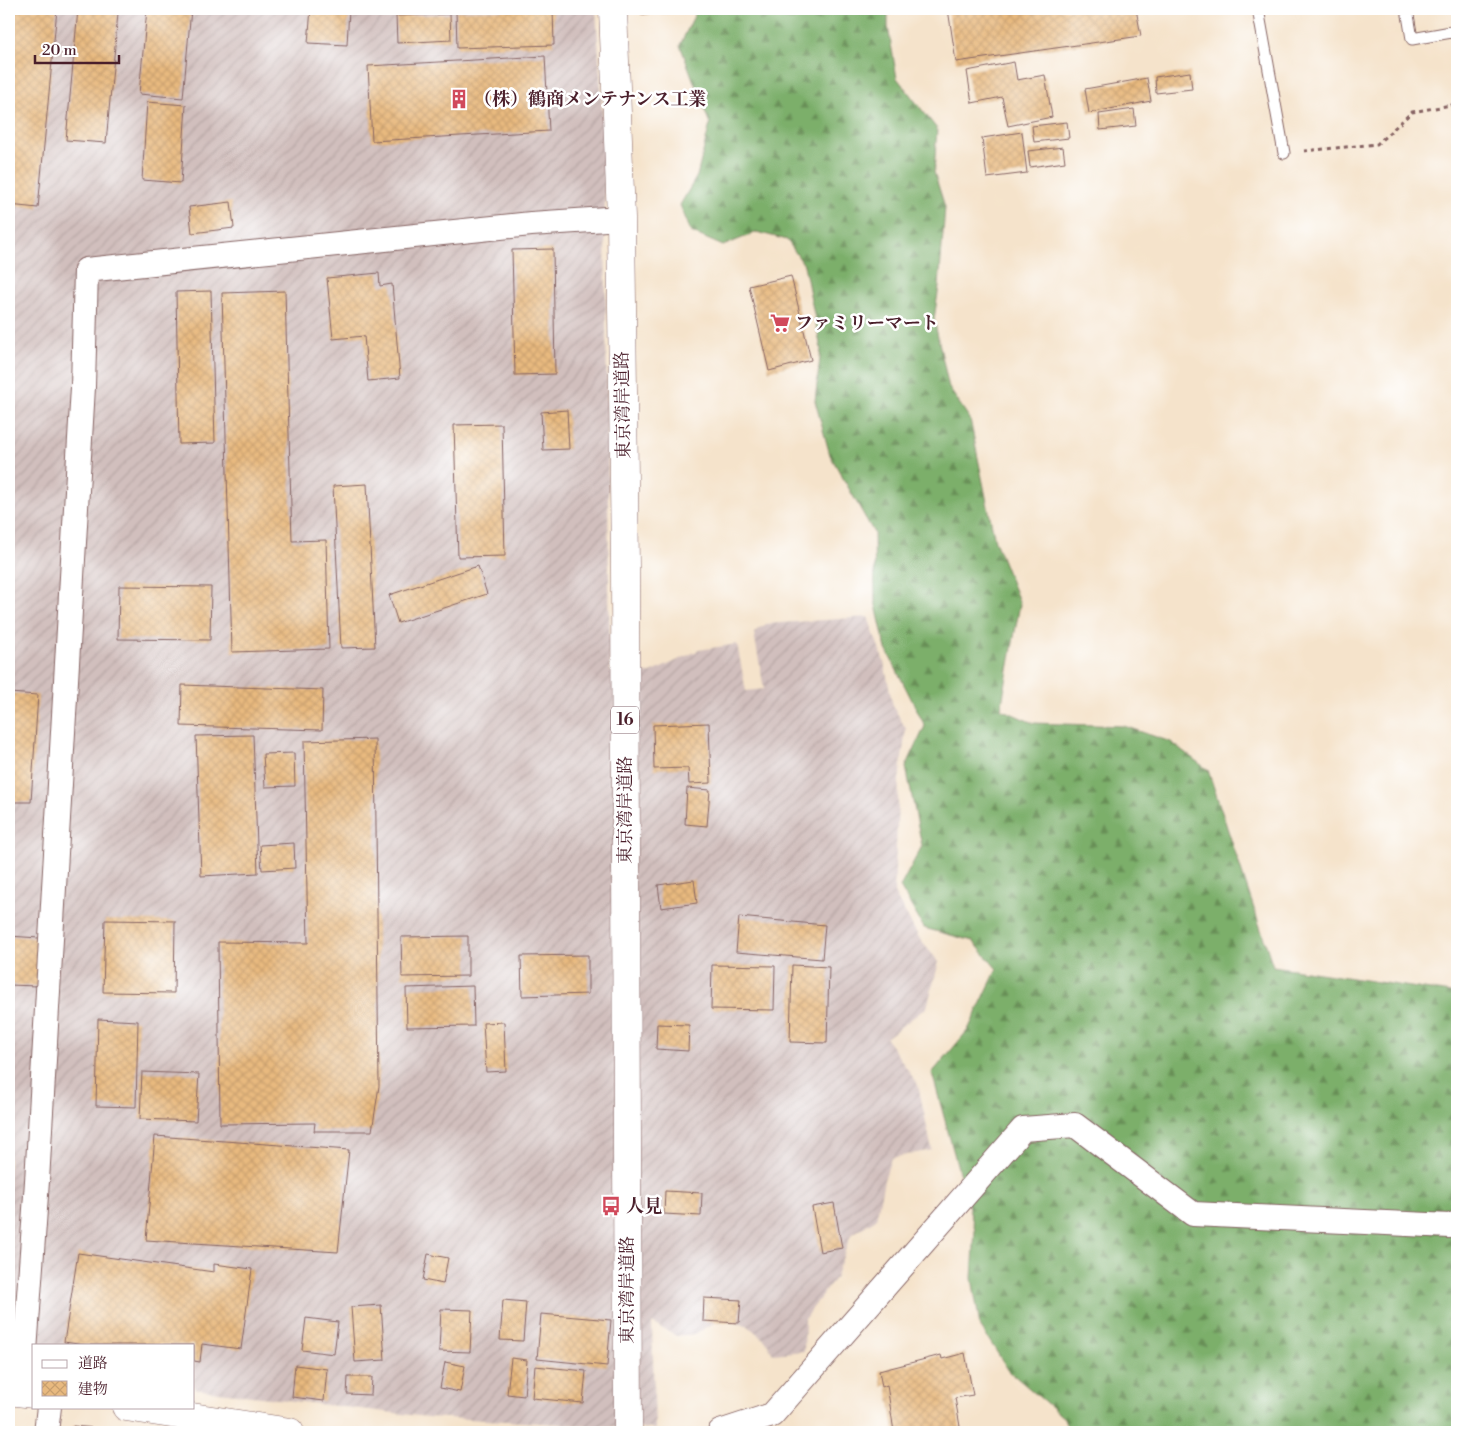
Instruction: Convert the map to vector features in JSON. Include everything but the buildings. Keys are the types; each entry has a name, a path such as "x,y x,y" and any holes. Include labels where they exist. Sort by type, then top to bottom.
{"main road":[{"name":"東京湾岸道路","path":"613,9 621,218 625,568 628,1432"},
{"path":"133,1408 290,1432"}],"street":[{"path":"21,1393 37,1181 82,407 86,270 531,224 621,218"},
{"path":"720,1432 772,1416 1023,1129 1075,1126 1193,1214 1450,1226 1457,1223"},
{"path":"46,1432 49,1408"}],"lane":[{"path":"1258,9 1284,153"},
{"path":"1407,9 1412,39 1457,31"}],"path":[{"path":"1284,153 1377,144 1412,112 1457,104"}],"shaded area":[{"path":"9,9 596,9 604,138 610,671 651,673 699,650 737,644 746,691 764,689 754,633 766,624 868,617 884,662 893,706 906,729 899,780 894,893 921,941 939,962 927,1007 886,1038 918,1085 932,1150 891,1158 884,1180 876,1219 851,1235 835,1278 805,1318 804,1351 773,1354 767,1342 747,1325 717,1321 695,1334 676,1336 652,1323 655,1429 427,1417 195,1389 195,1344 32,1344 32,1370 9,1367"}],"green space":[{"path":"693,9 888,9 888,27 897,78 937,129 934,172 945,207 939,286 934,319 949,388 970,419 995,541 1020,604 1001,709 1033,723 1124,726 1171,742 1208,770 1273,966 1457,994 1457,1432 1069,1432 1064,1418 1009,1371 980,1326 972,1278 975,1230 932,1073 968,1030 997,969 973,941 924,928 900,887 922,846 906,767 925,726 886,649 875,601 874,533 830,455 815,401 821,349 804,265 787,240 757,232 723,246 691,232 680,205 697,176 710,124 680,45 694,16"}],"place":[{"name":"（株）鶴商メンテナンス工業","path":"459,99"},
{"name":"ファミリーマート","path":"780,323"},
{"name":"人見","path":"611,1206"}]}
